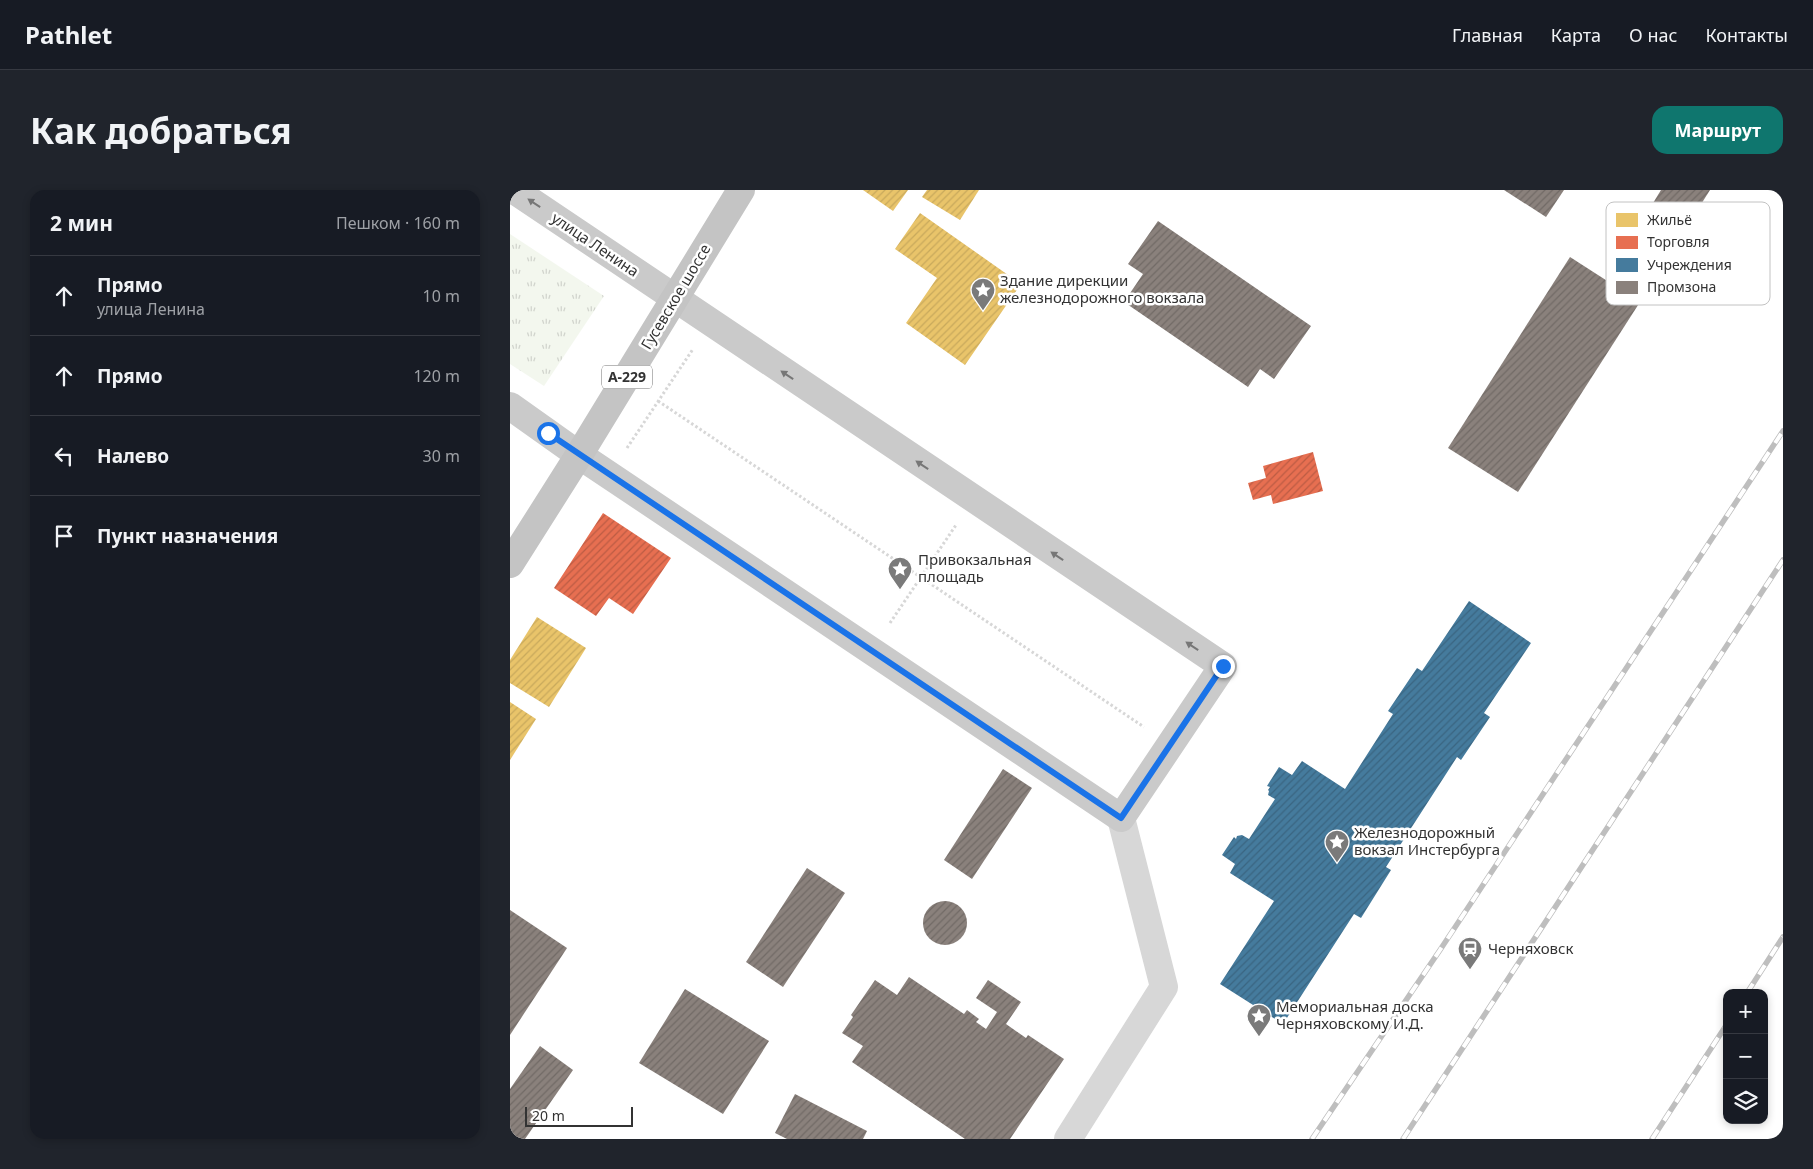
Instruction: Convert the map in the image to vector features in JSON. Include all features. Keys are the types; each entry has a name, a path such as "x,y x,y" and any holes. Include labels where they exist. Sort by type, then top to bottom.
{"highway":[{"name":"Гусевское шоссе","path":"510,564 675,300 741,190"}],"main road":[{"name":"улица Ленина","path":"514,190 675,300 1223,666 1170,745"},
{"path":"510,406 579,455 1121,818 1170,745"}],"street":[{"path":"1068,1139 1164,987 1121,818"}],"path":[{"path":"609,475 710,323"},
{"path":"658,401 1170,745"},
{"path":"871,651 973,499"}],"green space":[{"path":"510,234 604,296 544,386 510,364"}],"building: Жильё":[{"path":"863,190 908,190 893,211"},
{"path":"927,190 979,190 960,220 922,197"},
{"path":"920,213 1021,284 965,365 906,323 937,278 895,249"},
{"path":"537,617 586,648 549,707 510,683 510,660"},
{"path":"510,702 536,719 510,760"}],"building: Торговля":[{"path":"1313,452 1323,491 1273,504 1271,495 1253,500 1248,483 1266,478 1263,466"},
{"path":"603,513 671,558 633,614 609,598 596,616 554,588"}],"building: Учреждения":[{"path":"1469,601 1531,643 1484,713 1490,717 1461,760 1457,757 1386,867 1391,870 1361,918 1354,914 1283,1024 1220,984 1274,901 1230,873 1235,864 1222,855 1234,837 1236,839 1237,836 1242,835 1249,839 1275,799 1268,795 1270,787 1267,786 1279,767 1292,775 1302,761 1345,789 1393,714 1388,711 1417,668 1422,671"}],"building: Промзона":[{"path":"1504,190 1564,190 1546,217"},
{"path":"1661,190 1710,190 1702,202 1654,202"},
{"path":"1158,221 1311,326 1274,379 1260,369 1248,387 1124,302 1143,274 1128,264"},
{"path":"1570,257 1606,280 1606,305 1638,305 1518,492 1448,448"},
{"path":"1003,769 1032,788 972,879 944,860"},
{"path":"807,868 845,893 783,987 746,962"},
{"path":"949,901 961,907 966,914 966,932 961,939 954,944 941,945 929,939 924,932 923,919 929,907 936,902"},
{"path":"510,910 567,948 510,1035"},
{"path":"909,977 964,1014 967,1010 979,1019 976,1022 986,1029 997,1012 976,998 988,980 1021,1002 1006,1024 1026,1038 1028,1035 1064,1059 1010,1139 965,1139 852,1062 863,1046 842,1033 853,1017 851,1015 875,980 897,995"},
{"path":"685,989 769,1041 723,1114 639,1063"},
{"path":"540,1046 573,1070 525,1139 510,1139 510,1089"},
{"path":"795,1094 867,1131 863,1139 787,1139 775,1133"}],"railway":[{"path":"1312,1139 1440,950 1783,431"},
{"path":"1403,1139 1783,560"},
{"path":"1750,989 1783,937"},
{"path":"1652,1139 1723,1030"}],"place":[{"name":"Здание дирекции железнодорожного вокзала","path":"983,311"},
{"name":"Привокзальная площадь","path":"900,590"},
{"name":"Железнодорожный вокзал Инстербурга","path":"1337,863"},
{"name":"Черняховск","path":"1470,970"},
{"name":"Мемориальная доска Черняховскому И.Д.","path":"1259,1037"}],"route":[{"path":"548,433 1121,818 1223,666"}]}
